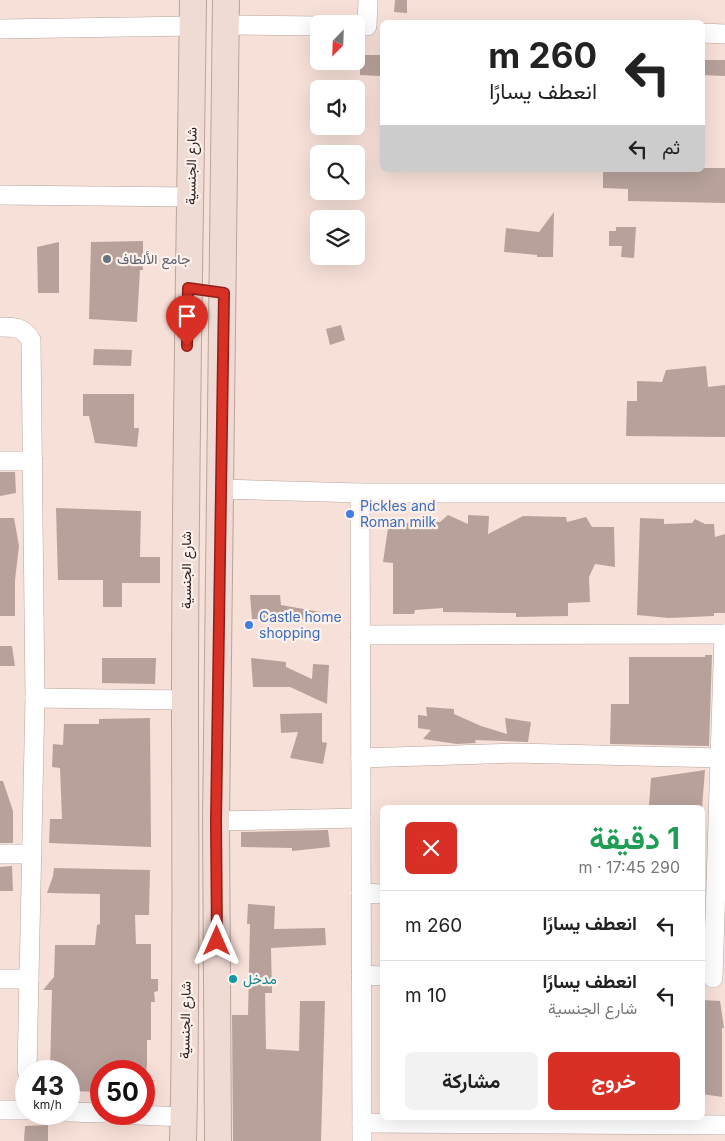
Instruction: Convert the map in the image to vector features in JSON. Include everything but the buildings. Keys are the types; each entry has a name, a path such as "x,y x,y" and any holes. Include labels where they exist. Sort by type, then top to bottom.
{"main road":[{"name":"شارع الجنسية","path":"184,1129 187,864 185,700 188,288 193,0"},
{"path":"218,1141 216,821 222,489 226,13"},
{"path":"189,249 224,250"},
{"path":"188,288 224,293"}],"street":[{"path":"368,0 369,26"},
{"path":"226,13 310,25"},
{"path":"0,29 193,26"},
{"path":"705,33 725,34"},
{"path":"0,195 191,197"},
{"path":"0,327 16,327 26,331 31,340 35,698 27,1060"},
{"path":"0,461 33,461"},
{"path":"222,489 360,493 725,493"},
{"path":"360,493 362,1132 725,1125"},
{"path":"360,635 725,634 721,758 709,904 713,978"},
{"path":"35,698 185,700"},
{"path":"361,758 515,753 721,758"},
{"path":"216,821 361,818"},
{"path":"0,854 32,854"},
{"path":"361,893 380,894"},
{"path":"361,975 380,976"},
{"path":"0,979 29,979"},
{"path":"0,1110 15,1110"},
{"path":"155,1123 184,1129"}],"place":[{"name":"جامع الألطاف","path":"107,259"},
{"name":"Pickles and Roman milk","path":"350,514"},
{"name":"Castle home shopping","path":"249,625"},
{"name":"مدخل","path":"233,979"}],"route":[{"path":"187,346 188,288 224,293 216,821 217,941"}]}
